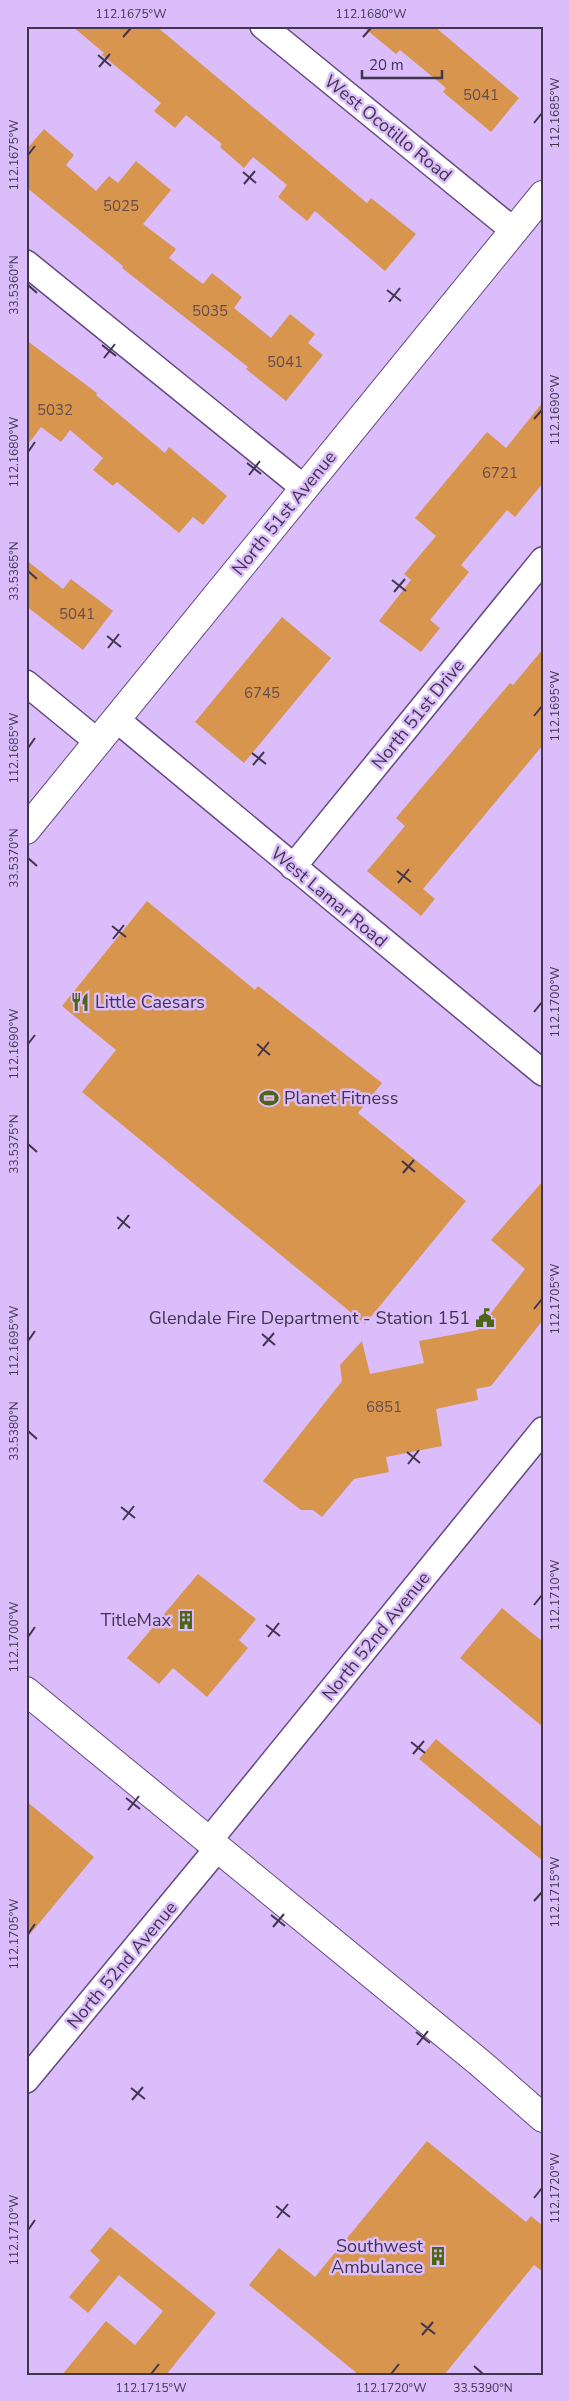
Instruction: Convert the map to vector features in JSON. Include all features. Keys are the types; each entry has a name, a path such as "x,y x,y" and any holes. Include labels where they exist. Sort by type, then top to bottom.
{"main road":[{"name":"North 51st Avenue","path":"26,830 543,195"},
{"path":"26,1691 480,2063 543,2118"}],"street":[{"name":"West Ocotillo Road","path":"263,26 513,230"},
{"path":"26,263 304,488"},
{"name":"North 51st Drive","path":"293,866 543,560"},
{"path":"26,683 98,742"},
{"name":"West Lamar Road","path":"116,720 543,1073"},
{"name":"North 52nd Avenue","path":"26,2080 543,1430"}],"building":[{"path":"72,26 156,26 367,203 371,198 416,234 385,271 315,211 307,221 278,197 287,185 253,157 244,168 220,147 222,144 186,115 175,128 154,111 161,103 102,55 104,53"},
{"path":"362,26 434,26 519,98 491,132 443,92 446,88 400,50 396,54"},
{"path":"44,129 74,155 66,165 96,191 109,176 118,183 136,161 171,190 143,224 176,249 169,258 203,284 212,273 242,297 234,308 271,338 290,314 315,334 308,343 323,355 286,401 246,369 248,367 122,268 123,266 26,187 26,150"},
{"path":"26,340 97,393 96,395 165,453 169,447 227,496 203,525 193,517 179,533 117,482 113,486 93,470 103,458 70,430 61,442 41,427 26,447"},
{"path":"543,402 543,483 515,517 507,510 461,565 469,572 430,620 440,628 421,652 379,621 411,580 404,574 436,536 415,518 487,432 506,448"},
{"path":"26,560 63,589 71,579 113,611 83,650 26,606"},
{"path":"282,617 331,658 244,763 195,722"},
{"path":"543,649 543,745 423,889 435,899 421,916 367,871 405,826 396,818 510,683 513,685"},
{"path":"147,901 255,990 258,986 382,1083 358,1113 466,1201 365,1324 82,1092 116,1050 62,1006"},
{"name":"Glendale Fire Department - Station 151","path":"543,1181 543,1320 491,1386 476,1389 478,1400 436,1409 442,1446 386,1457 389,1472 354,1479 322,1517 313,1510 301,1510 263,1481 342,1381 340,1365 362,1341 370,1374 424,1363 419,1341 478,1330 525,1269 491,1240"},
{"name":"TitleMax","path":"198,1574 256,1619 239,1640 248,1648 207,1697 173,1668 159,1684 127,1658"},
{"path":"502,1608 543,1642 543,1727 460,1658"},
{"path":"436,1739 543,1828 543,1861 419,1759"},
{"path":"26,1801 94,1857 26,1939"},
{"name":"Southwest Ambulance","path":"427,2141 526,2222 531,2216 543,2226 543,2272 534,2265 444,2375 359,2375 249,2285 279,2248 315,2277"},
{"path":"110,2227 216,2313 166,2375 62,2375 106,2321 135,2345 163,2311 119,2275 88,2313 69,2297 100,2260 90,2251"}],"place":[{"name":"Little Caesars","path":"80,1002"},
{"name":"Planet Fitness","path":"269,1098"},
{"name":"Glendale Fire Department - Station 151","path":"485,1318"},
{"name":"TitleMax","path":"186,1620"},
{"name":"Southwest Ambulance","path":"438,2256"}]}
